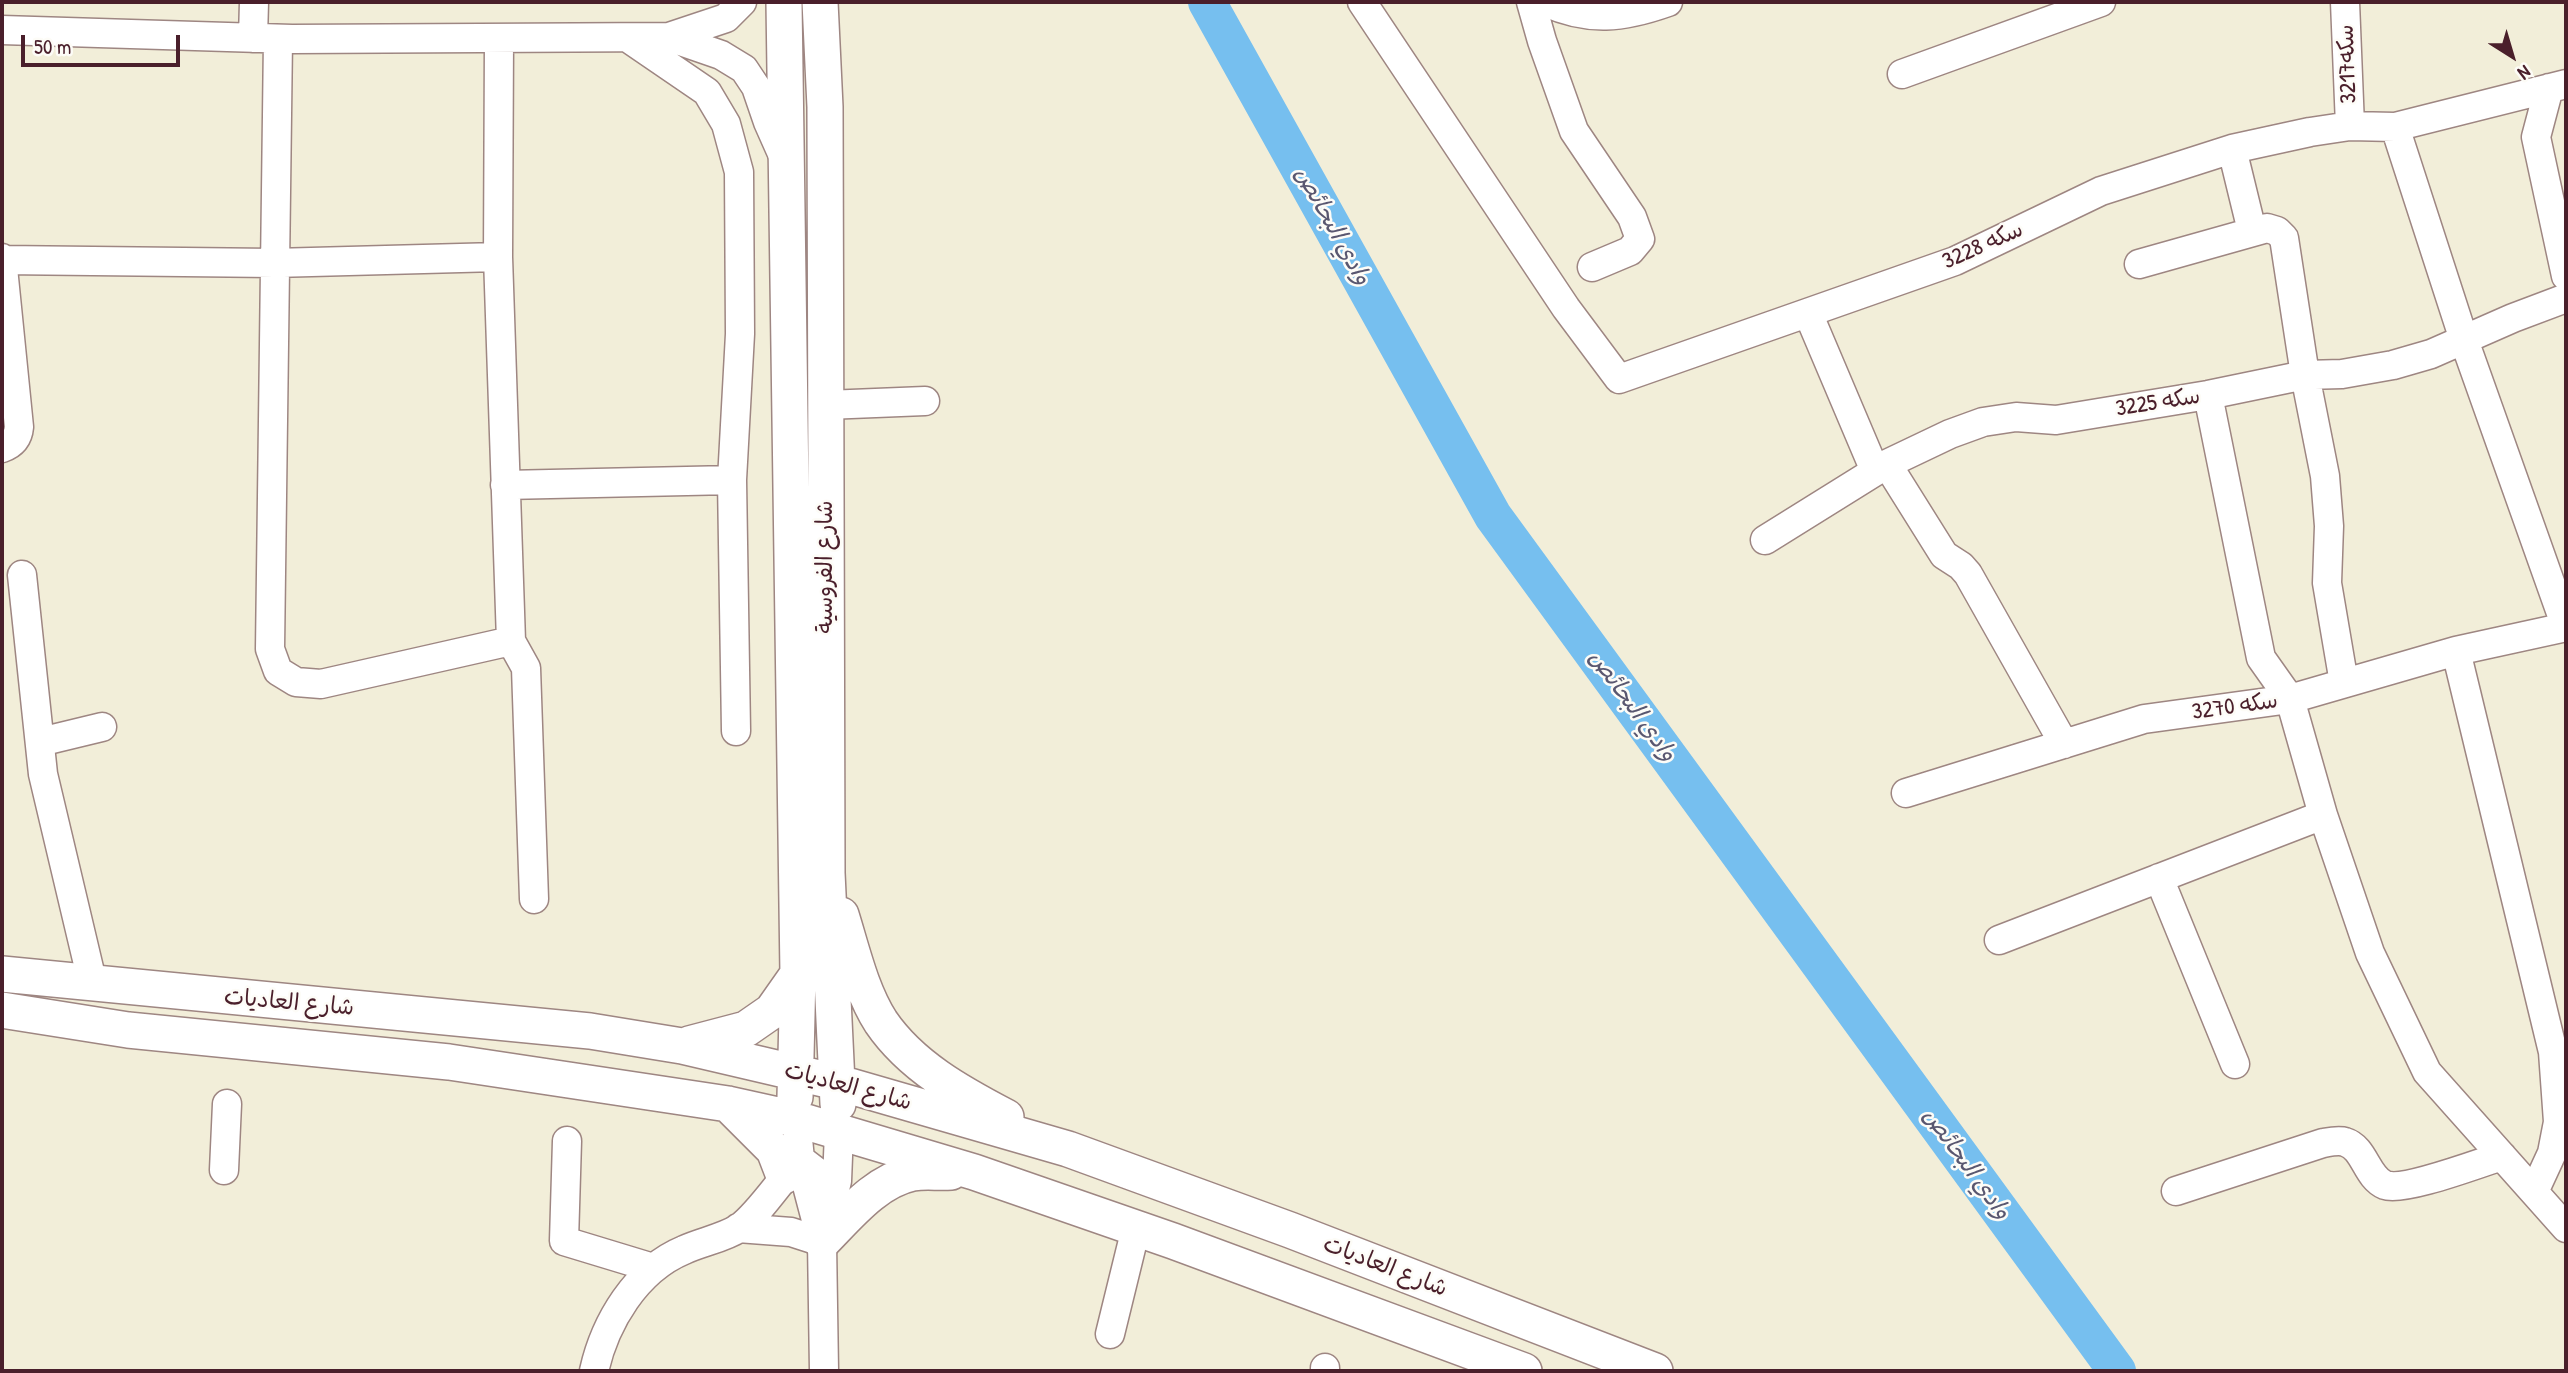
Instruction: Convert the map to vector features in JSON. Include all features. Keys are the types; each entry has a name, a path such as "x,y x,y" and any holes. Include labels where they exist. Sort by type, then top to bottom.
{"main road":[{"name":"شارع الفروسية","path":"784,2 798,974 794,1073 796,1119"},
{"name":"شارع الفروسية","path":"820,2 825,107 827,873 839,1132"},
{"path":"827,873 864,987 880,1020 900,1046 935,1076 992,1110 1068,1149"},
{"name":"شارع العاديات","path":"2,974 93,985 590,1031 682,1046 836,1082 1068,1149 1290,1230 1655,1371"},
{"path":"682,1046 746,1029 772,1011 798,974"},
{"name":"شارع العاديات","path":"2,1010 128,1030 449,1062 728,1104 796,1119 974,1172 1136,1228 1524,1371"},
{"path":"728,1104 792,1168"},
{"path":"822,1241 869,1195 893,1180 914,1173 974,1172"}],"street":[{"path":"254,2 266,39 274,263 271,649 278,671 296,682 321,684 511,641"},
{"path":"2,30 266,39 669,37 726,18 742,2"},
{"name":"سكه 3228","path":"1362,2 1566,309 1619,379 1955,261 2101,191 2232,149 2310,132 2350,127 2395,127 2558,86"},
{"path":"1531,2 1574,131 1632,217 1640,239 1630,251 1592,267"},
{"path":"1545,2 1560,9 1594,16 1628,15 1668,2"},
{"path":"1902,74 2101,2"},
{"name":"سكه3217","path":"2345,2 2350,127"},
{"path":"628,37 707,92 726,124 739,172 740,334 732,480 736,731"},
{"path":"669,37 721,55 744,69 756,87 786,162"},
{"path":"499,38 498,257 511,641 526,668 534,899"},
{"path":"2558,86 2536,137 2566,276"},
{"path":"2395,127 2464,340 2566,627"},
{"path":"2232,149 2252,231"},
{"path":"2139,264 2267,228 2277,231 2284,238 2305,376 2325,476 2329,526 2327,583 2344,683"},
{"path":"2,448 15,441 19,427 2,259 274,263 498,257"},
{"name":"سكه 3225","path":"1765,540 1881,467 1950,434 1983,422 2016,417 2056,420 2305,376 2342,374 2393,365 2431,354 2566,298"},
{"path":"1808,313 1881,467 1944,555 1968,574 2064,744"},
{"path":"2208,395 2261,658 2290,699 2323,816 2371,953 2427,1072 2566,1228"},
{"path":"826,405 925,401"},
{"path":"505,485 732,480"},
{"path":"22,575 43,774 93,985"},
{"name":"سكه 3270","path":"1906,793 2144,719 2290,699 2456,651 2566,627"},
{"path":"2456,651 2553,1052 2558,1122 2552,1153 2534,1192"},
{"path":"40,742 102,727"},
{"path":"1999,940 2323,816"},
{"path":"2159,878 2235,1064"},
{"path":"224,1170 227,1104"},
{"path":"796,1119 792,1168 822,1241"},
{"path":"824,1371 822,1241 837,1181 839,1132"},
{"path":"567,1141 564,1241 653,1268"},
{"path":"2176,1191 2323,1143 2345,1142 2357,1151 2375,1179 2388,1186 2411,1184 2501,1156"},
{"path":"792,1168 817,1172 833,1196"},
{"path":"594,1371 611,1322 630,1293 653,1268 736,1219 792,1168"},
{"path":"736,1219 822,1241"},
{"path":"1111,1334 1136,1228"}],"waterway":[{"name":"وادي البحائص","path":"1207,2 1493,516 2117,1371"}]}
